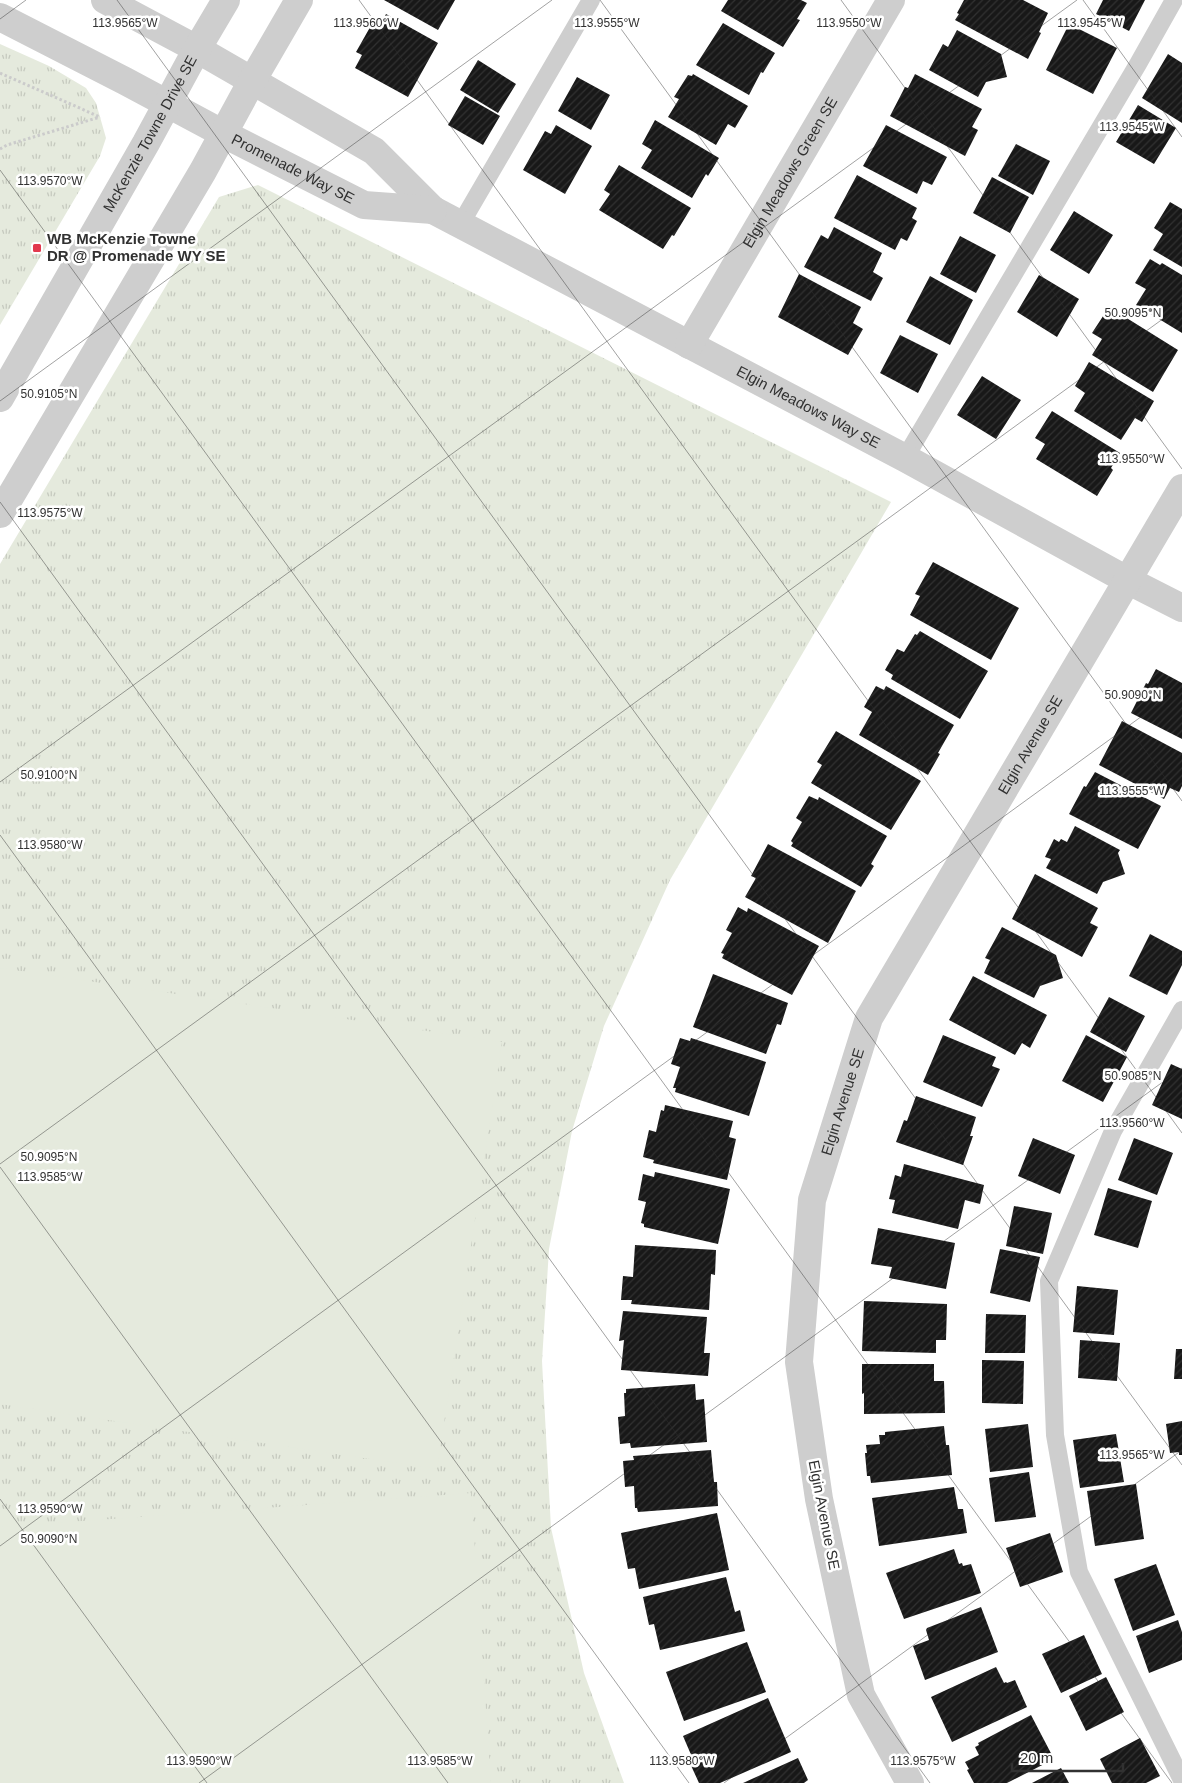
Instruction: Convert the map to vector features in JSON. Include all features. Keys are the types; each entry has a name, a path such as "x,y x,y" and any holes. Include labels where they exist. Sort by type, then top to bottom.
{"street":[{"path":"105,0 197,49 374,151 433,210"},
{"name":"McKenzie Towne Drive SE","path":"0,398 226,0"},
{"path":"0,514 224,134 252,80 299,0"},
{"name":"Elgin Meadows Green SE","path":"689,345 891,0"},
{"name":"Promenade Way SE","path":"0,17 364,205 433,210"},
{"name":"Elgin Meadows Way SE","path":"433,210 905,458 1127,580 1182,608"},
{"name":"Elgin Avenue SE","path":"910,1783 861,1694 819,1499 799,1362 812,1200 869,1018 1182,488"}],"lane":[{"path":"460,225 591,0"},
{"path":"905,458 1174,0"},
{"path":"1182,1010 1113,1131 1050,1281 1055,1435 1079,1572 1182,1780"}],"path":[{"path":"0,73 100,117 7,145 0,149"}],"green space":[{"path":"0,44 49,66 86,88 96,103 106,138 100,156 0,325"},
{"path":"258,185 891,502 670,880 604,1026 572,1131 549,1249 542,1361 551,1528 584,1673 624,1783 0,1783 0,564 219,197"},
{"path":"0,968 502,1042 437,1469 0,1404"},
{"path":"471,1493 491,1783 0,1783 0,1527"}],"building":[{"path":"384,0 455,0 438,30"},
{"path":"728,0 801,0 807,3 797,19 800,20 783,47 721,11"},
{"path":"964,0 1023,0 1048,13 1039,32 1041,33 1028,59 955,20"},
{"path":"1103,0 1145,0 1129,31 1096,14"},
{"path":"386,14 438,43 408,97 355,68 362,55 356,52 373,22 380,26"},
{"path":"723,23 775,53 763,73 761,72 749,95 696,65"},
{"path":"1069,24 1117,48 1093,94 1046,70"},
{"path":"957,30 1001,54 1007,77 986,82 978,97 929,70 943,44 948,47"},
{"path":"1168,54 1182,63 1182,123 1142,98"},
{"path":"478,60 516,84 498,113 460,90"},
{"path":"693,74 748,106 735,128 728,124 716,145 668,117 679,99 674,97 688,75 692,76"},
{"path":"915,74 982,109 972,127 978,130 965,156 890,116 905,87 908,88"},
{"path":"577,77 610,95 591,130 558,111"},
{"path":"465,96 500,116 483,145 448,125"},
{"path":"1138,105 1176,128 1154,164 1116,142"},
{"path":"655,120 719,158 708,176 706,174 692,198 641,168 652,150 642,144"},
{"path":"556,125 592,146 565,194 523,170 545,131 551,134"},
{"path":"886,125 947,157 932,185 923,181 917,194 863,166"},
{"path":"1016,144 1050,161 1033,195 998,176"},
{"path":"619,165 691,208 674,236 672,235 663,249 599,210 610,194 604,190"},
{"path":"857,175 917,208 912,218 917,221 907,241 901,238 895,250 834,218"},
{"path":"992,177 1029,197 1010,233 973,213"},
{"path":"1170,202 1182,209 1182,267 1153,250 1163,234 1154,228"},
{"path":"1074,211 1113,235 1089,274 1050,250"},
{"path":"834,227 882,253 873,272 883,278 871,301 804,267 821,235 828,239"},
{"path":"960,236 996,255 976,293 940,274"},
{"path":"1150,259 1160,265 1162,263 1182,275 1182,333 1136,305 1146,289 1135,283"},
{"path":"799,274 861,307 853,323 863,329 848,355 778,317"},
{"path":"1039,275 1079,299 1057,337 1017,312"},
{"path":"930,276 973,300 950,345 906,322"},
{"path":"1109,307 1178,350 1153,392 1092,355 1102,339 1092,333"},
{"path":"900,335 938,354 918,393 880,373"},
{"path":"1089,362 1154,401 1142,422 1135,418 1121,440 1074,411 1085,393 1075,386"},
{"path":"982,376 1021,400 996,439 957,415"},
{"path":"1052,411 1120,453 1111,468 1113,470 1097,496 1036,459 1045,444 1035,438"},
{"path":"933,562 1019,608 991,660 910,615 920,596 915,594"},
{"path":"920,631 988,671 960,719 891,679 893,675 885,670 897,649 904,652 915,634 917,635"},
{"path":"1156,669 1182,683 1182,739 1131,713 1146,683 1148,684"},
{"path":"876,686 884,690 886,686 954,725 928,775 859,735 872,712 864,707"},
{"path":"1122,721 1182,753 1182,786 1179,792 1170,788 1164,799 1099,765"},
{"path":"836,731 921,781 891,830 811,783 822,765 817,762"},
{"path":"1095,772 1161,806 1138,849 1069,814 1084,786 1086,787"},
{"path":"809,796 818,800 819,797 887,836 871,864 874,866 861,887 791,846 793,843 791,841 802,822 796,818"},
{"path":"1075,826 1120,850 1118,853 1125,874 1103,882 1097,894 1046,868 1051,859 1045,857 1054,839 1059,842 1061,839 1067,842"},
{"path":"768,844 856,891 828,943 745,897 756,878 751,876"},
{"path":"1035,874 1098,908 1090,923 1098,927 1082,957 1012,919"},
{"path":"738,907 747,912 748,908 819,946 792,995 722,958 724,954 721,953 732,933 726,930"},
{"path":"1002,927 1056,955 1063,978 1040,986 1034,998 984,973 990,960 985,958"},
{"path":"1150,934 1182,951 1182,965 1167,995 1129,976"},
{"path":"713,974 788,1003 781,1025 777,1024 766,1054 693,1027"},
{"path":"973,976 1047,1015 1030,1048 1022,1043 1015,1055 949,1020"},
{"path":"1109,997 1145,1016 1126,1052 1090,1032"},
{"path":"943,1035 996,1057 992,1066 1000,1069 982,1107 923,1082"},
{"path":"1086,1035 1127,1057 1103,1102 1062,1081"},
{"path":"680,1038 690,1041 691,1038 766,1062 749,1116 675,1092 676,1088 673,1088 680,1067 671,1064"},
{"path":"1171,1064 1182,1069 1182,1119 1152,1105"},
{"path":"916,1096 976,1117 970,1136 973,1136 963,1165 896,1142 904,1120 907,1121"},
{"path":"665,1105 733,1121 729,1137 736,1139 727,1180 653,1163 654,1160 643,1157 649,1130 656,1132 661,1110 664,1111"},
{"path":"1033,1138 1075,1155 1060,1194 1018,1176"},
{"path":"1134,1138 1173,1153 1157,1195 1118,1180"},
{"path":"904,1164 984,1185 980,1204 965,1200 958,1229 892,1213 895,1200 889,1199 895,1175 901,1177"},
{"path":"655,1172 730,1189 718,1244 644,1227 644,1224 641,1223 646,1202 638,1200 643,1174 654,1177"},
{"path":"1108,1188 1152,1201 1138,1248 1094,1235"},
{"path":"1014,1206 1052,1213 1043,1254 1006,1246"},
{"path":"878,1228 955,1243 946,1289 889,1278 892,1267 871,1264"},
{"path":"635,1245 716,1250 715,1275 711,1274 709,1310 631,1304 632,1300 621,1300 623,1276 633,1277"},
{"path":"1000,1249 1040,1257 1030,1302 990,1293"},
{"path":"1077,1286 1118,1290 1114,1335 1073,1332"},
{"path":"864,1301 947,1304 946,1340 936,1340 936,1353 862,1351"},
{"path":"623,1311 707,1317 704,1353 710,1353 708,1376 621,1370 624,1340 619,1341"},
{"path":"986,1314 1026,1315 1025,1353 985,1353"},
{"path":"1080,1340 1120,1343 1117,1381 1078,1378"},
{"path":"1176,1349 1182,1349 1182,1379 1174,1379"},
{"path":"982,1360 1024,1361 1023,1404 982,1403"},
{"path":"862,1364 934,1364 934,1381 944,1381 945,1413 864,1414"},
{"path":"695,1384 696,1400 704,1399 707,1442 631,1448 630,1443 620,1444 618,1417 625,1416 624,1393 626,1393 626,1389"},
{"path":"1182,1421 1182,1455 1179,1455 1179,1452 1170,1453 1166,1424"},
{"path":"1028,1424 1033,1467 990,1472 985,1429"},
{"path":"944,1426 946,1445 949,1445 952,1475 871,1483 870,1476 867,1476 866,1445 880,1444 879,1435 885,1435 885,1432"},
{"path":"1116,1434 1124,1482 1080,1488 1073,1440"},
{"path":"711,1450 714,1482 717,1482 718,1506 638,1512 637,1508 635,1508 634,1486 625,1487 623,1461 634,1460 633,1456"},
{"path":"1029,1472 1036,1517 995,1522 989,1478"},
{"path":"1136,1484 1144,1539 1095,1546 1087,1491"},
{"path":"954,1487 958,1509 963,1509 967,1533 879,1546 872,1498"},
{"path":"717,1513 729,1570 639,1589 635,1568 628,1569 621,1533"},
{"path":"1050,1533 1063,1572 1020,1587 1006,1548"},
{"path":"954,1549 959,1564 962,1563 963,1566 971,1564 981,1593 904,1619 886,1573"},
{"path":"1156,1564 1175,1615 1133,1631 1114,1579"},
{"path":"726,1577 735,1612 740,1610 745,1631 660,1650 654,1624 649,1625 643,1597"},
{"path":"981,1607 998,1652 925,1680 913,1646 929,1640 927,1628"},
{"path":"1178,1620 1182,1632 1182,1660 1149,1673 1136,1636"},
{"path":"1084,1635 1102,1674 1061,1693 1042,1654"},
{"path":"747,1642 766,1692 684,1721 666,1672"},
{"path":"996,1667 1004,1683 1015,1680 1027,1707 952,1742 931,1697"},
{"path":"1106,1677 1124,1712 1086,1731 1069,1696"},
{"path":"768,1698 791,1752 720,1783 699,1783 688,1759 692,1757 683,1736"},
{"path":"1031,1715 1054,1759 1007,1783 974,1783 965,1762 979,1755 975,1747 979,1745 978,1743"},
{"path":"1140,1738 1160,1776 1146,1783 1112,1783 1100,1759"},
{"path":"798,1758 808,1780 804,1783 743,1783"},
{"path":"1061,1768 1069,1783 1032,1783"}],"place":[{"name":"WB McKenzie Towne DR @ Promenade WY SE","path":"37,248"}]}
